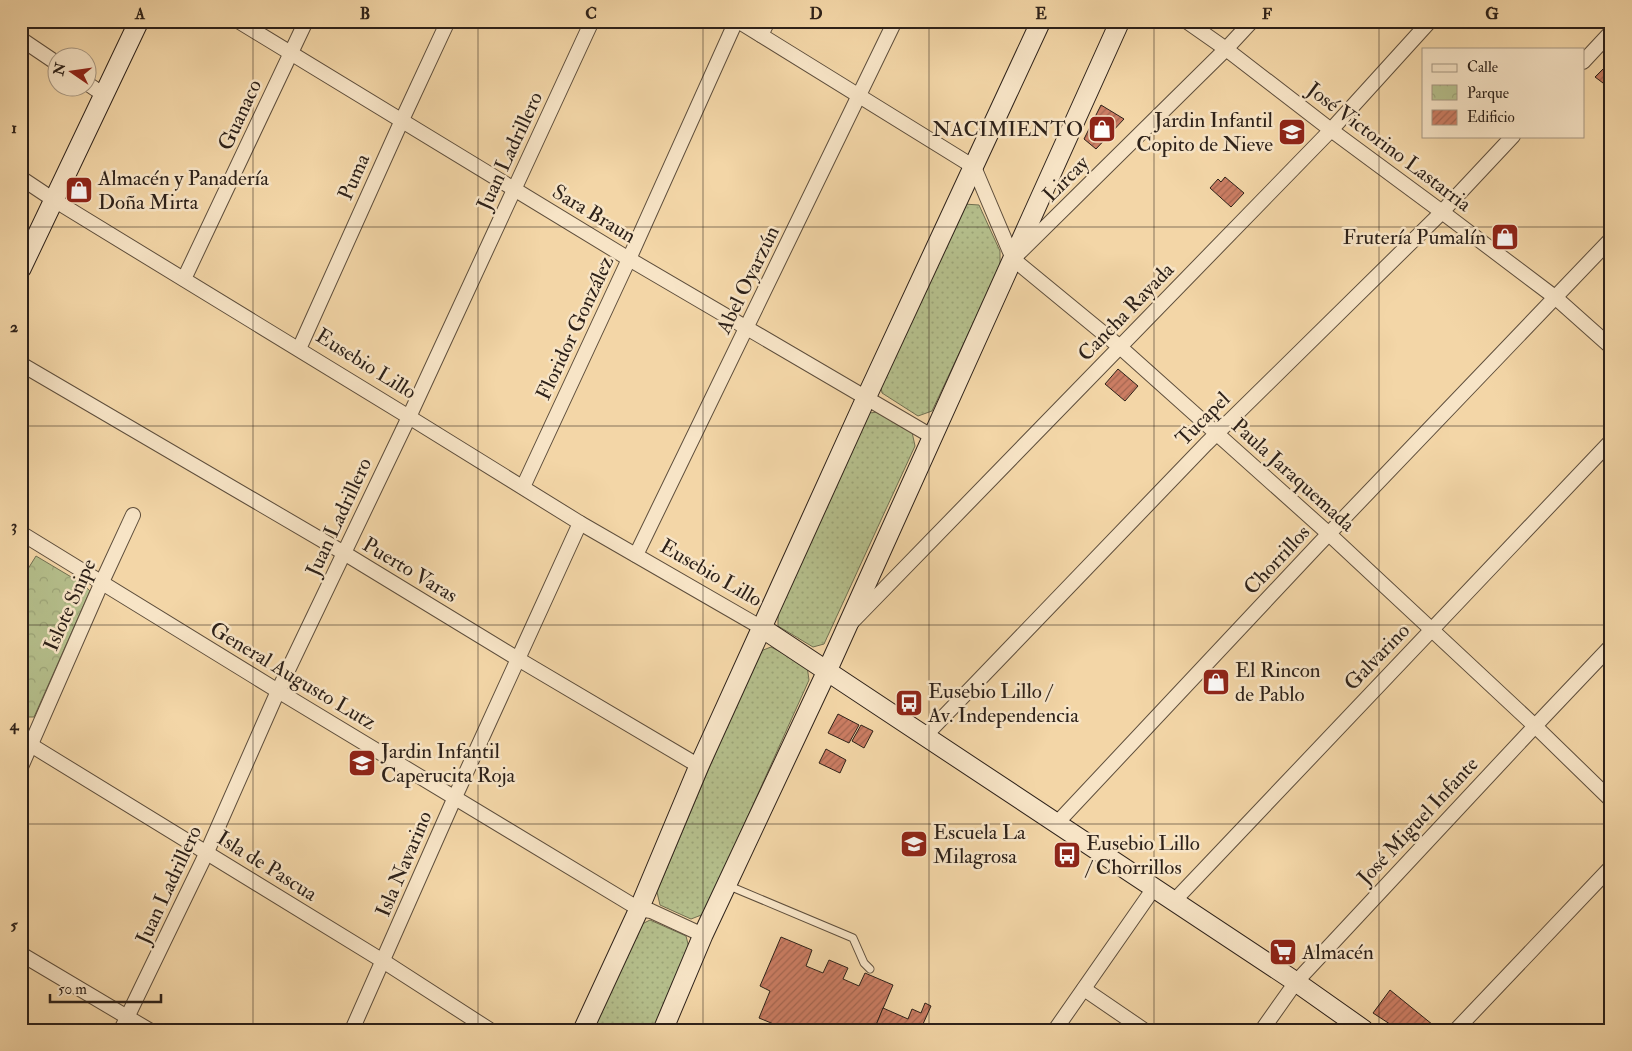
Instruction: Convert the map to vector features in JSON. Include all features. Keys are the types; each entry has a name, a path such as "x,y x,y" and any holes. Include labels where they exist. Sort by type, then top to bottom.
{"main road":[{"path":"21,268 139,21"},
{"path":"583,1030 639,909 699,766 866,398 1042,21"},
{"path":"663,1030 703,935 847,628 1120,21"},
{"name":"Eusebio Lillo","path":"762,628 1174,900 1364,1030"}],"street":[{"name":"Sara Braun","path":"238,21 629,259 933,436"},
{"name":"Guanaco","path":"184,279 306,21"},
{"name":"Puma","path":"299,349 448,21"},
{"name":"Juan Ladrillero","path":"121,1030 206,852 278,691 409,417 592,21"},
{"path":"737,21 974,167"},
{"name":"Floridor González","path":"523,487 737,21"},
{"path":"761,35 768,21"},
{"name":"Abel Oyarzún","path":"636,556 895,21"},
{"name":"José Victorino Lastarria","path":"1186,21 1226,49 1556,298 1611,347"},
{"name":"Lircay","path":"1013,259 1252,21"},
{"name":"Cancha Rayada","path":"847,628 1331,130 1430,21"},
{"path":"1584,61 1611,32"},
{"path":"21,39 48,57"},
{"path":"98,91 104,95"},
{"name":"Tucapel","path":"926,736 1217,433 1442,212 1512,138"},
{"name":"Paula Jaraquemada","path":"974,167 1013,259 1120,347 1329,534 1611,800"},
{"name":"Eusebio Lillo","path":"21,178 580,523 762,628"},
{"name":"Chorrillos","path":"1057,823 1329,534 1611,239"},
{"name":"Puerto Varas","path":"21,364 344,553 699,766"},
{"name":"Galvarino","path":"1174,900 1611,441"},
{"name":"Islote Snipe","path":"21,767 26,742 133,515"},
{"name":"Isla Navarino","path":"352,1030 455,797 580,523"},
{"name":"General Augusto Lutz","path":"21,533 639,909 651,911 703,935"},
{"name":"José Miguel Infante","path":"1262,1030 1296,982 1611,646"},
{"name":"Isla de Pascua","path":"26,742 490,1030"},
{"path":"1456,1030 1611,866"},
{"path":"1055,1030 1154,888"},
{"path":"21,954 149,1030"},
{"path":"1084,989 1144,1030"}],"lane":[{"path":"727,885 853,938 864,963 870,969"}],"green space":[{"path":"964,204 979,205 1000,251 1000,266 932,411 918,416 882,393 880,381"},
{"path":"879,412 912,432 915,446 824,644 813,647 778,626 778,611 868,413"},
{"path":"36,556 83,584 90,591 34,717 21,717 21,580"},
{"path":"771,647 807,666 809,680 704,914 691,919 660,905 657,892 758,652"},
{"path":"650,920 686,936 689,948 653,1030 592,1030 638,926"}],"building":[{"path":"1611,61 1611,89 1595,77"},
{"name":"NACIMIENTO","path":"1101,105 1124,119 1096,149 1084,139"},
{"path":"1225,177 1244,193 1231,207 1210,188 1218,179 1221,182"},
{"path":"1118,369 1138,386 1125,401 1105,384"},
{"path":"838,714 859,725 849,743 828,733"},
{"path":"861,725 873,731 864,748 852,741"},
{"path":"826,749 846,760 840,773 819,763"},
{"path":"781,937 812,950 806,966 823,973 829,960 848,968 843,979 859,986 865,973 893,985 874,1030 775,1030 776,1025 759,1018 770,991 760,986"},
{"path":"1390,990 1438,1029 1399,1030 1373,1013"},
{"path":"925,1003 931,1006 923,1024 926,1027 923,1030 874,1030 883,1008 908,1019 912,1009 921,1013"}],"place":[{"name":"NACIMIENTO","path":"1102,129"},
{"name":"Jardin Infantil Copito de Nieve","path":"1292,132"},
{"name":"Almacén y Panadería Doña Mirta","path":"79,190"},
{"name":"Frutería Pumalín","path":"1505,237"},
{"name":"El Rincon de Pablo","path":"1216,682"},
{"name":"Eusebio Lillo / Av. Independencia","path":"909,703"},
{"name":"Jardin Infantil Caperucita Roja","path":"362,763"},
{"name":"Escuela La Milagrosa","path":"914,844"},
{"name":"Eusebio Lillo / Chorrillos","path":"1067,855"},
{"name":"Almacén","path":"1283,952"}]}
